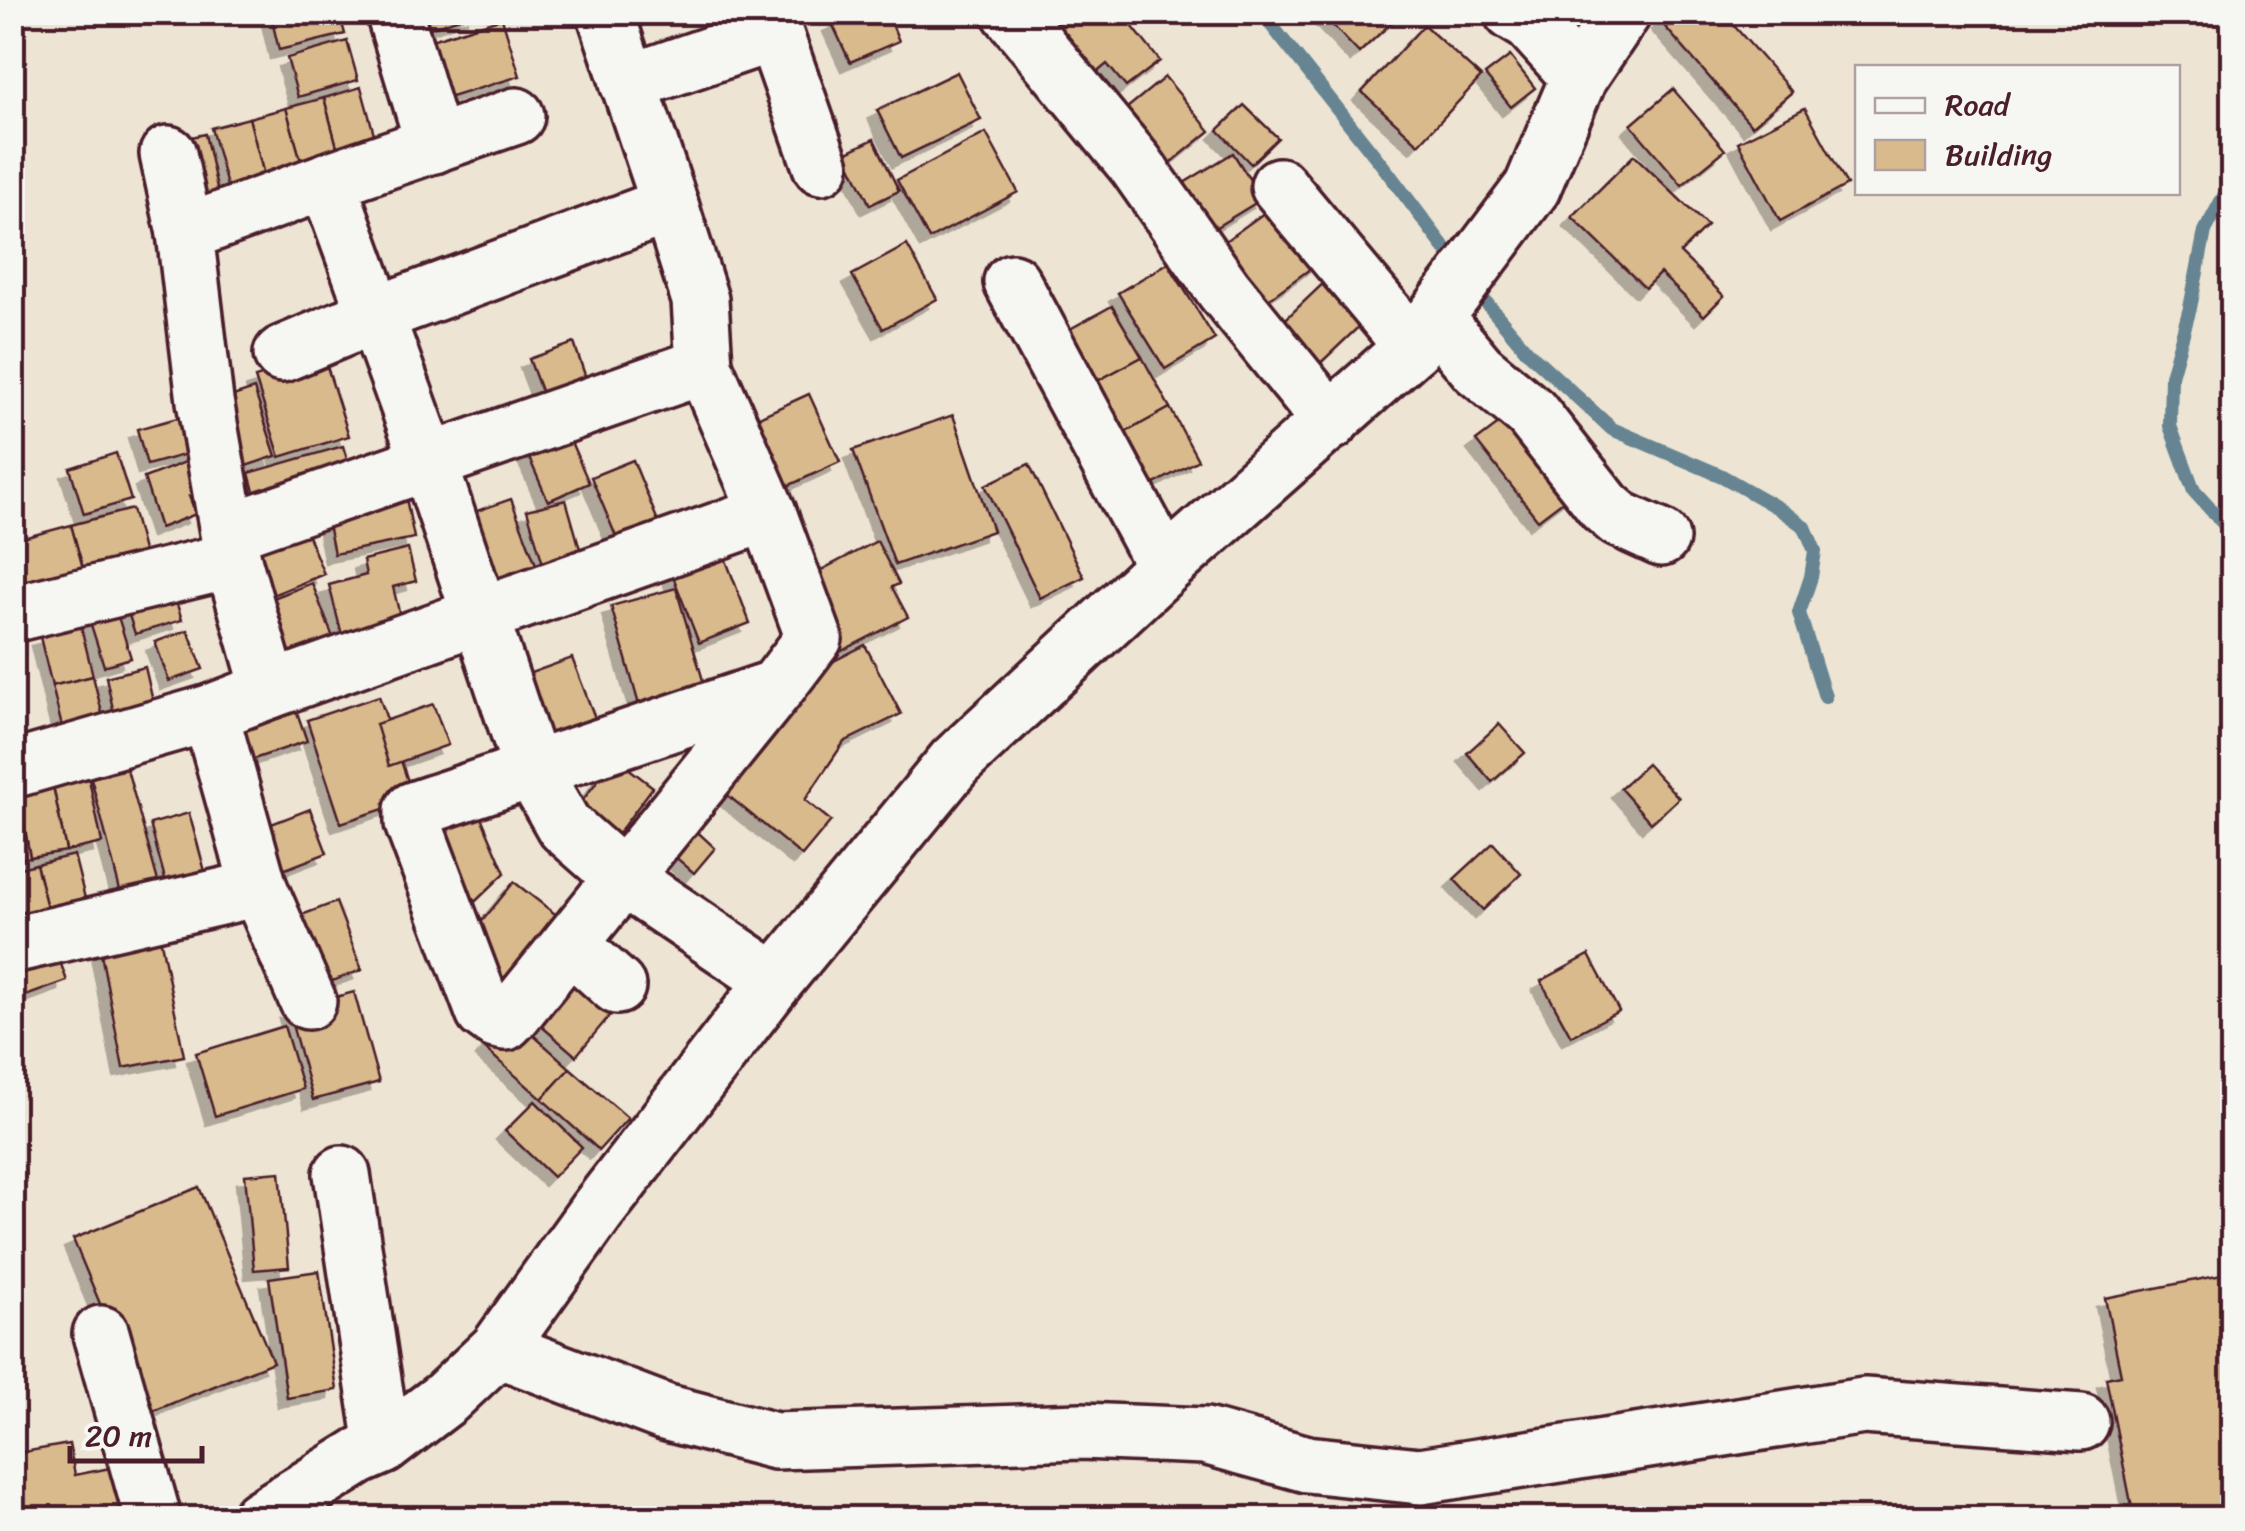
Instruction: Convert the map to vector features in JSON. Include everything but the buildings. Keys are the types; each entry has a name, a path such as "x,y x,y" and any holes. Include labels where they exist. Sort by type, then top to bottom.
{"street":[{"path":"394,12 434,145"},
{"path":"606,12 700,300 704,366 768,512 814,638 776,688 624,878 505,1022 484,1012 413,823 413,810 776,688"},
{"path":"1010,12 1136,165 1224,290 1331,422"},
{"path":"1512,12 1530,23 1579,77"},
{"path":"260,1518 383,1446 446,1398 498,1348 596,1212 774,980 955,762 1165,567 1331,422 1446,305 1532,188 1579,77 1623,12"},
{"path":"628,83 771,23 821,166"},
{"path":"185,232 516,116"},
{"path":"168,154 185,232 204,401 231,546 270,690"},
{"path":"327,181 429,462 531,768 564,826 624,878 774,980"},
{"path":"1279,186 1446,305 1478,369 1531,414 1605,507 1660,538"},
{"path":"282,354 375,314 670,206"},
{"path":"1012,282 1165,567"},
{"path":"12,614 231,546 429,462 704,366"},
{"path":"12,770 210,712 768,512"},
{"path":"210,712 258,888 308,1001"},
{"path":"12,945 258,888"},
{"path":"570,944 618,986"},
{"path":"342,1174 383,1446"},
{"path":"101,1334 153,1518"},
{"path":"498,1348 664,1412 775,1441 1082,1431 1206,1436 1307,1464 1420,1476 1864,1406 2081,1422"}],"waterway":[{"path":"1261,12 1458,266"},
{"path":"2232,181 2205,231 2171,376 2170,426 2194,491 2232,533"},
{"path":"1473,287 1528,352 1612,429 1722,476 1805,527 1815,551 1799,613 1825,697"}]}
